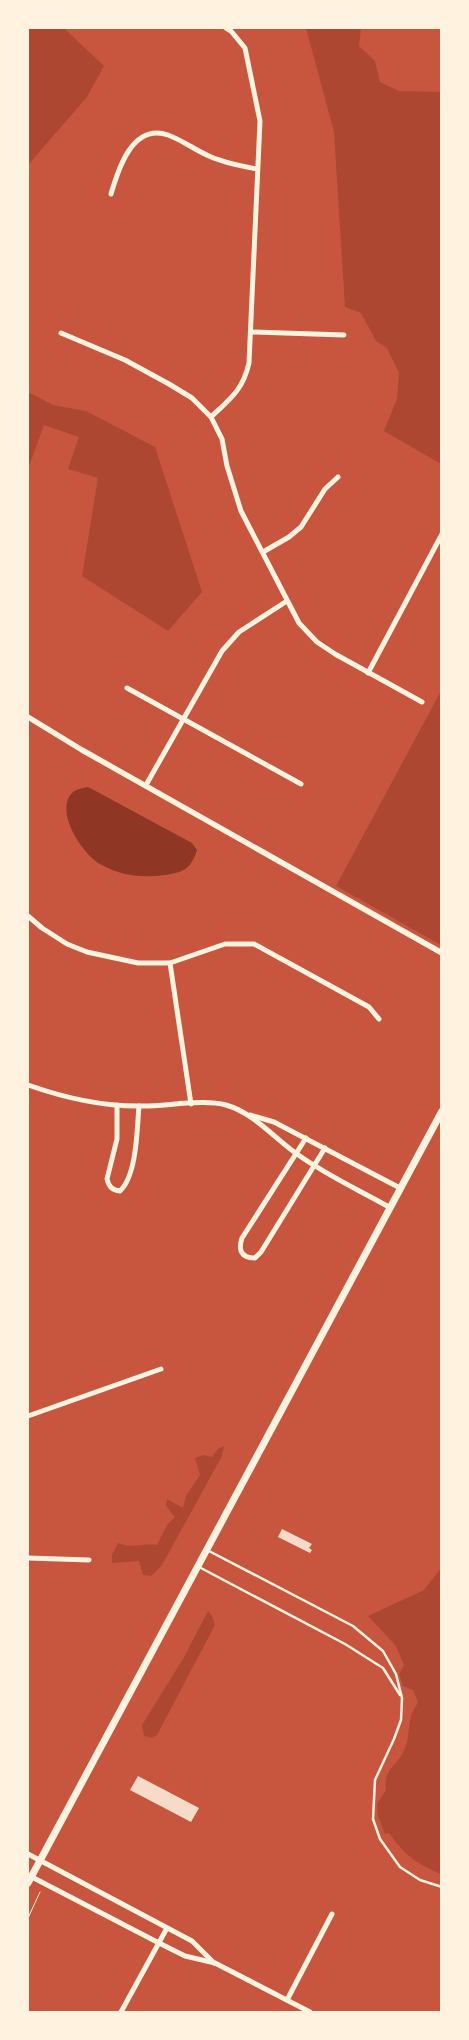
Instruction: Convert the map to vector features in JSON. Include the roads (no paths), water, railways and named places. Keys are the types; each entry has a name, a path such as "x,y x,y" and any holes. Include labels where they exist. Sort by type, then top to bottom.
{"main road":[{"path":"29,1878 40,1861 442,1111"}],"street":[{"path":"211,417 238,392 246,378 249,363 260,121 245,48 231,31 226,28"},
{"path":"111,194 120,167 128,151 145,136 155,134 167,134 211,157 235,165 257,169"},
{"path":"251,332 344,336"},
{"path":"61,333 125,360 169,384 192,398 211,417 222,439 227,466 241,511 299,622 317,642 368,673 422,702"},
{"path":"263,552 301,527 325,489 338,477"},
{"path":"368,673 442,534"},
{"path":"146,785 215,662 233,639 248,626 287,601"},
{"path":"127,688 301,784"},
{"path":"28,717 82,750 442,953"},
{"path":"28,916 42,928 67,944 87,952 138,963 170,963 225,944 254,944 369,1006 379,1019"},
{"path":"170,963 191,1104"},
{"path":"28,1085 70,1098 117,1105 139,1106 208,1102 226,1105 274,1122 400,1188"},
{"path":"117,1105 117,1139 107,1179 108,1185 113,1190 120,1191 125,1186 136,1147 139,1106"},
{"path":"248,1114 297,1154 389,1207"},
{"path":"306,1138 242,1238 239,1246 240,1251 245,1256 255,1258 261,1252 325,1148"},
{"path":"28,1416 161,1369"},
{"path":"28,1558 89,1560"},
{"path":"28,1854 192,1942 215,1963"},
{"path":"29,1878 185,1956 215,1963 310,2012"},
{"path":"287,2000 332,1914"},
{"path":"121,2012 167,1928"}],"lane":[{"path":"207,1550 353,1626 383,1651 396,1674 402,1698 401,1720 375,1780 373,1819 380,1839 400,1867 420,1880 442,1887"},
{"path":"198,1566 345,1644 383,1668 402,1698"}]}
